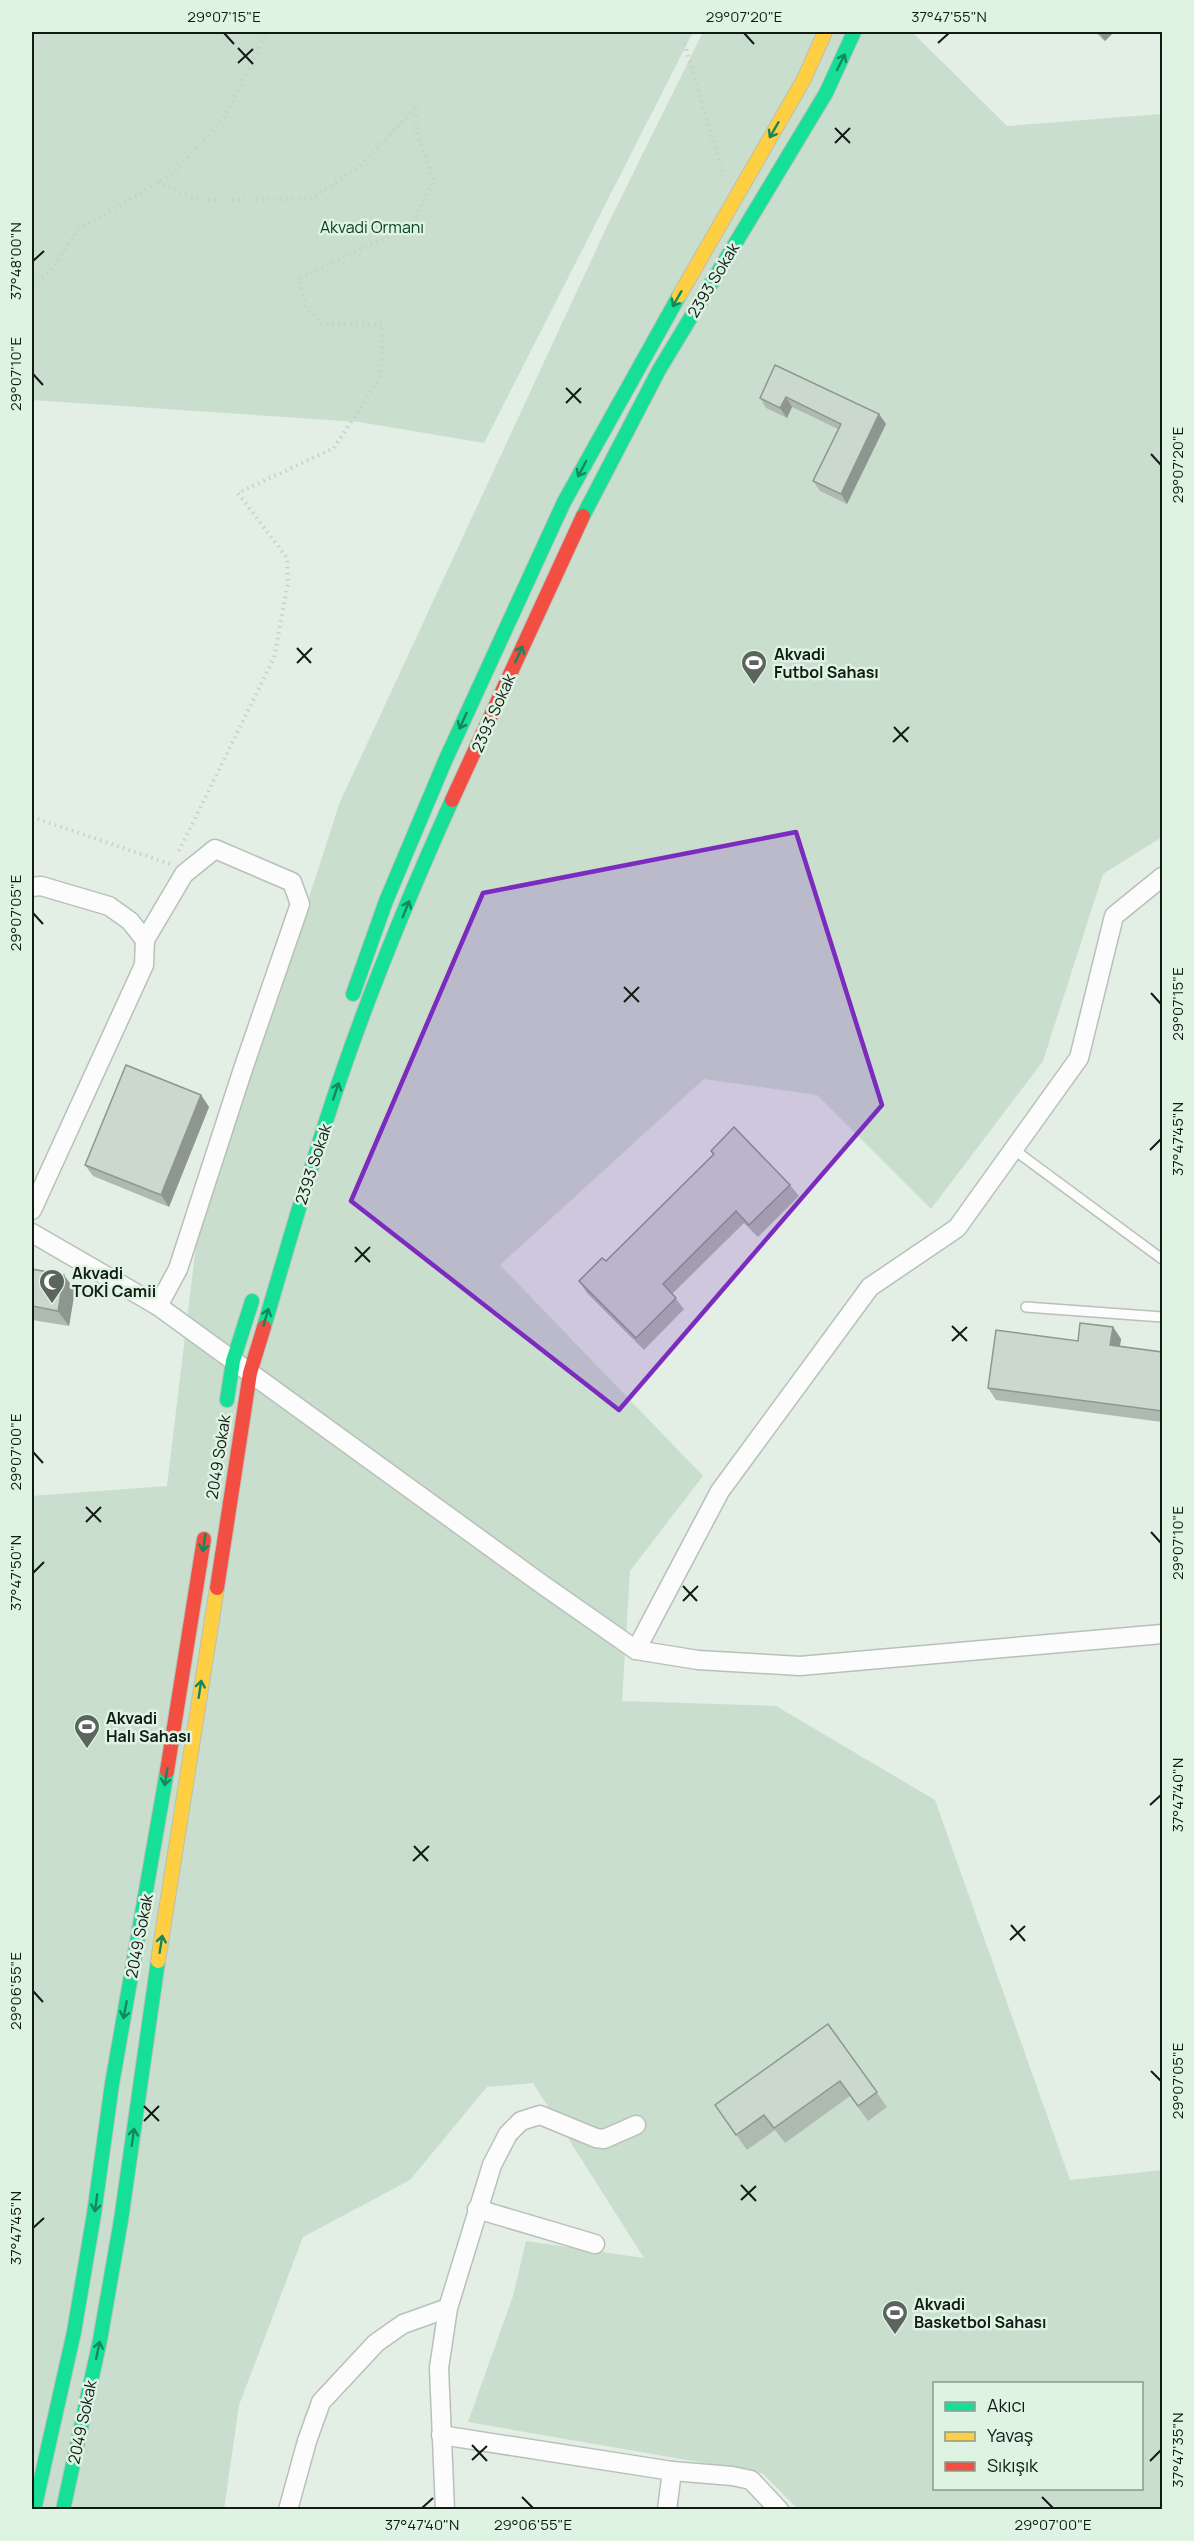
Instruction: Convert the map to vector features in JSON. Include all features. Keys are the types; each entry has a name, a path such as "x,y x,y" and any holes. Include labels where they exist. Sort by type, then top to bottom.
{"main road":[{"name":"2393 Sokak","path":"347,1010 386,901 445,761 564,502 804,79 825,32"},
{"name":"2393 Sokak","path":"250,1373 312,1163 341,1076 420,872 547,591 603,475 659,370 826,93 854,32"},
{"path":"233,1360 256,1290"},
{"name":"2049 Sokak","path":"224,1418 233,1360"},
{"name":"2049 Sokak","path":"63,2510 100,2340 121,2220 154,1984 250,1373"},
{"name":"2049 Sokak","path":"34,2510 76,2320 94,2214 112,2084 150,1877 207,1520"}],"street":[{"path":"32,1210 141,975 144,965 145,940 184,874 215,849 292,882 300,904 178,1269 158,1306"},
{"path":"636,1650 720,1491 870,1287 957,1228 1079,1058 1114,916 1162,877"},
{"path":"32,887 41,886 110,906 130,921 145,940"},
{"path":"32,1233 158,1306 543,1586 636,1650 698,1660 800,1666 1162,1635"},
{"path":"446,2510 439,2368 448,2308 492,2165 508,2134 521,2121 540,2115 596,2138 604,2139 636,2125"},
{"path":"477,2209 595,2244"},
{"path":"288,2510 307,2441 321,2402 376,2343 403,2324 448,2308"},
{"path":"441,2435 672,2471 732,2476 751,2480 778,2510"},
{"path":"667,2510 672,2471"}],"lane":[{"path":"1013,1149 1162,1259"},
{"path":"1026,1307 1162,1317"}],"path":[{"path":"32,284 50,271 79,229 173,174 225,116 267,32"},
{"path":"681,32 732,203"},
{"path":"32,817 172,865 274,658 288,583 287,558 238,493 334,448 381,376 383,325 321,324 306,308 299,279 411,225 434,179 416,132 417,107 357,168 310,199 198,200 158,182"}],"highlighted area":[{"path":"796,832 882,1105 619,1410 351,1201 483,893"}],"green space":[{"name":"Akvadi Ormanı","path":"32,32 693,32 484,443 359,422 32,400"},
{"path":"703,32 912,32 1007,126 1162,114 1162,837 1103,874 1043,1061 931,1209 817,1095 704,1079 500,1265 703,1476 630,1571 622,1701 776,1706 935,1800 1070,2180 1162,2170 1162,2509 798,2509 762,2473 468,2422 513,2296 526,2241 644,2258 533,2083 487,2087 410,2180 303,2237 239,2405 224,2509 32,2510 32,1496 167,1486 196,1245 340,802 609,222"}],"building":[{"path":"775,365 879,414 841,494 813,481 841,424 786,397 780,408 760,398"},
{"path":"126,1065 201,1095 161,1195 85,1165"},
{"path":"734,1127 790,1185 749,1225 736,1211 663,1284 676,1298 636,1338 579,1281 602,1258 606,1261 714,1154 711,1151"},
{"path":"32,1269 64,1275 58,1311 32,1306"},
{"path":"1080,1323 1113,1327 1110,1345 1162,1352 1162,1411 988,1388 996,1330 1078,1341"},
{"path":"828,2024 877,2092 858,2106 840,2081 774,2128 764,2115 736,2135 715,2105"}],"traffic: fast":[{"path":"583,516 659,370 826,93 854,32"},
{"path":"353,994 386,901 445,761 564,502 679,296"},
{"path":"264,1327 310,1172 352,1044 393,938 452,800"},
{"path":"227,1400 233,1361 252,1301"},
{"path":"34,2510 74,2332 94,2214 112,2084 167,1771"},
{"path":"63,2510 100,2340 121,2220 158,1961"}],"traffic: slow":[{"path":"679,296 804,79 825,32"},
{"path":"158,1961 217,1588"}],"traffic: jam":[{"path":"452,800 583,516"},
{"path":"217,1588 250,1373 264,1327"},
{"path":"167,1771 204,1539"}],"place":[{"name":"Akvadi Futbol Sahası","path":"754,686"},
{"name":"Akvadi TOKİ Camii","path":"52,1305"},
{"name":"Akvadi Halı Sahası","path":"87,1750"},
{"name":"Akvadi Basketbol Sahası","path":"895,2336"}]}
